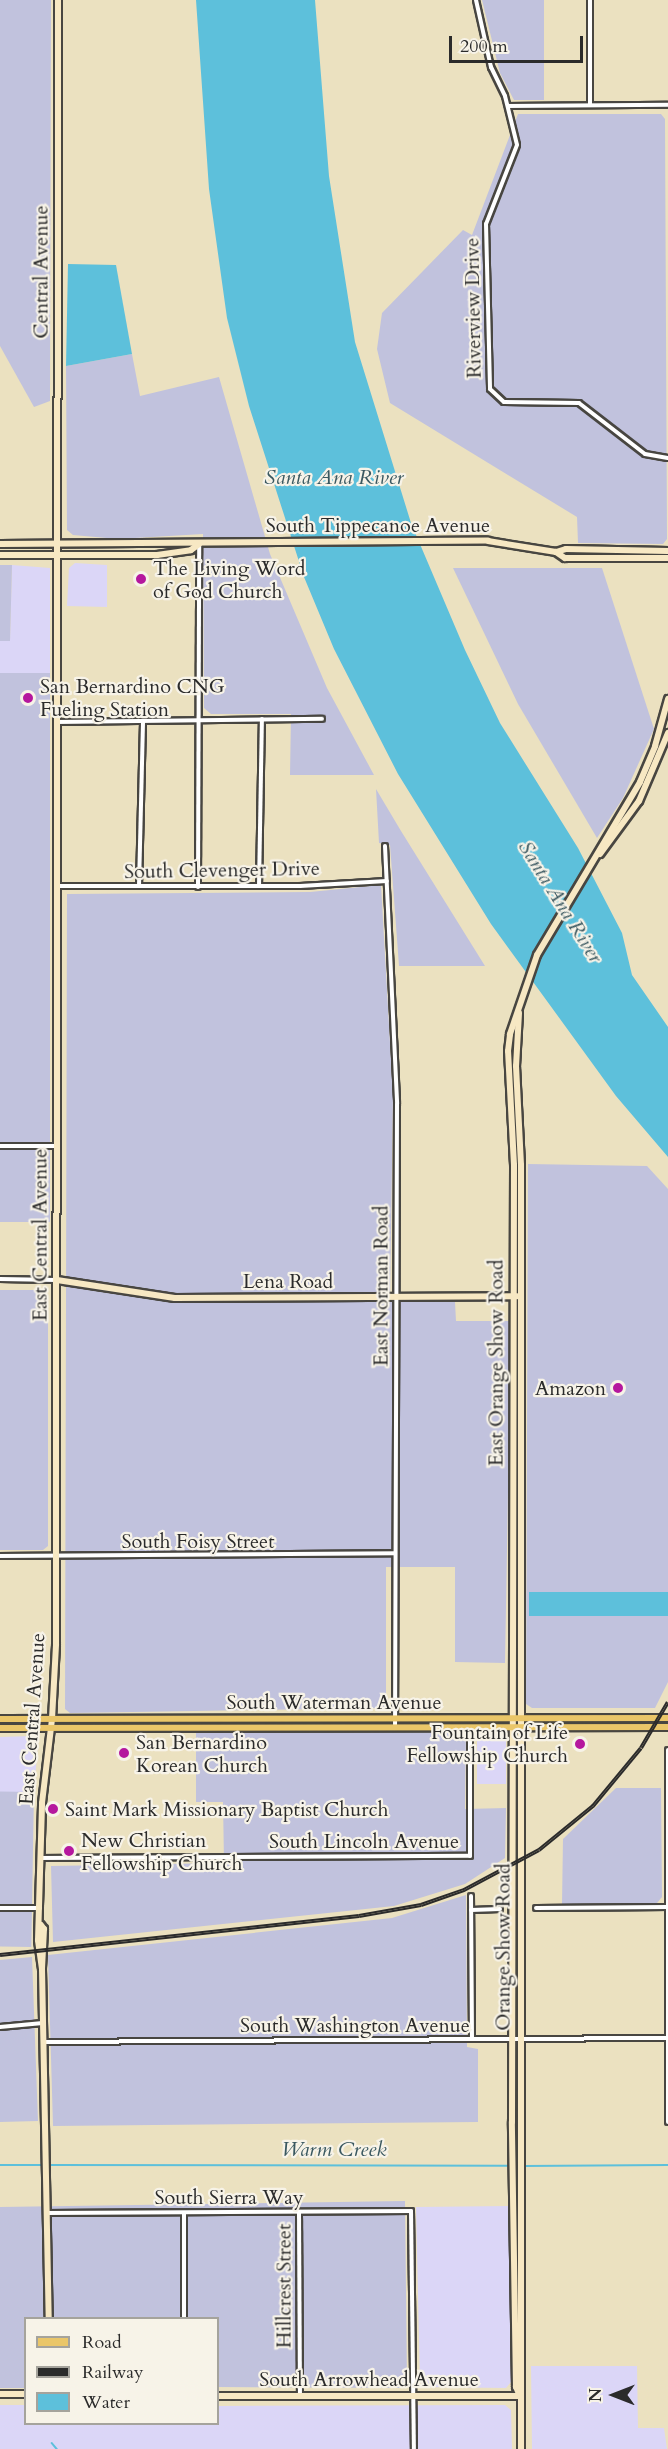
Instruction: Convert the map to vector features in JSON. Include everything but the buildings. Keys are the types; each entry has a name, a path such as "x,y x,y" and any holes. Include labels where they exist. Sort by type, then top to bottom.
{"main road":[{"name":"Central Avenue","path":"58,0 59,544"},
{"name":"South Tippecanoe Avenue","path":"0,544 192,541 199,544 488,541 556,552 565,558 668,558"},
{"name":"East Central Avenue","path":"49,2317 42,1969 38,1951 41,1925 42,1803 52,1719 56,1555 59,544"},
{"name":"South Tippecanoe Avenue","path":"0,555 157,555 191,550 199,544"},
{"name":"South Tippecanoe Avenue","path":"556,552 566,549 668,551"},
{"path":"599,854 636,789 655,746 668,699"},
{"path":"599,854 608,848 643,793 668,733"},
{"path":"636,789 643,793"},
{"name":"East Orange Show Road","path":"515,1727 511,1718 513,1233 508,1051 520,1001 544,941 599,854"},
{"name":"East Orange Show Road","path":"515,1727 519,1718 521,1233 516,1065 520,1001"},
{"path":"511,1112 519,1110"},
{"path":"513,1233 521,1233"},
{"name":"Lena Road","path":"57,1280 175,1298 521,1296"},
{"path":"512,1570 520,1570"},
{"name":"South Waterman Avenue","path":"0,1719 668,1718"},
{"name":"Orange Show Road","path":"515,1727 518,2208 516,2387 520,2396 521,2449"},
{"name":"South Waterman Avenue","path":"0,1728 668,1727"},
{"path":"0,2394 24,2394"},
{"name":"South Arrowhead Avenue","path":"219,2396 520,2396"}],"street":[{"name":"Riverview Drive","path":"476,0 493,71 508,106 516,149 485,228 490,388 504,402 579,403 645,454 668,458"},
{"path":"590,0 590,105"},
{"path":"508,106 668,105"},
{"path":"198,886 199,544"},
{"path":"259,886 262,719"},
{"path":"58,722 322,719"},
{"path":"139,886 143,721"},
{"name":"East Norman Road","path":"385,846 397,1104 394,1727"},
{"name":"South Clevenger Drive","path":"58,886 259,886 387,881"},
{"path":"0,1146 57,1146"},
{"path":"0,1279 57,1280"},
{"name":"South Foisy Street","path":"0,1556 395,1553"},
{"name":"South Lincoln Avenue","path":"41,1858 470,1856 470,1727"},
{"path":"668,1750 668,2122"},
{"path":"471,1896 472,2039"},
{"path":"536,1908 668,1907"},
{"path":"0,1908 41,1908"},
{"path":"471,1910 500,1909"},
{"path":"0,2027 43,2023"},
{"name":"South Washington Avenue","path":"43,2042 667,2038"},
{"name":"South Sierra Way","path":"48,2213 411,2211 413,2397"},
{"path":"184,2212 184,2317"},
{"name":"Hillcrest Street","path":"299,2212 300,2396"},
{"path":"413,2397 414,2449"}],"shaded area":[{"path":"0,0 51,0 50,401 34,407 0,346"},
{"path":"482,0 544,0 544,100 514,100 500,73"},
{"path":"518,114 661,114 665,119 667,539 663,544 578,543 577,517 390,403 377,349 382,313 463,230 472,235"},
{"path":"132,354 140,396 219,377 270,554 327,688 374,775 290,775 291,714 211,714 204,708 203,534 118,539 73,535 67,530 66,366"},
{"path":"75,563 107,565 107,607 67,606 69,568"},
{"path":"0,565 12,565 10,641 0,641"},
{"path":"12,565 50,568 50,673 0,673 0,641 10,640"},
{"path":"453,568 602,568 654,729 623,798 597,838 518,704"},
{"path":"0,673 50,673 50,1222 0,1222"},
{"path":"376,789 485,966 399,966 390,845 379,843"},
{"path":"381,885 393,1095 390,1302 455,1302 456,1321 511,1321 505,1663 455,1662 455,1567 386,1567 386,1708 70,1713 65,1709 67,894 310,892"},
{"path":"528,1164 647,1166 668,1189 668,1682 655,1708 532,1708 526,1704"},
{"path":"0,1290 39,1290 48,1295 48,1546 43,1550 0,1550"},
{"path":"196,1731 466,1731 465,1809 506,1808 505,1858 465,1884 394,1906 53,1942 51,1866 224,1863 223,1802 196,1802"},
{"path":"480,1733 501,1733 506,1738 506,1784 477,1784 477,1736"},
{"path":"33,1736 38,1742 34,1792 0,1793 0,1737"},
{"path":"616,1788 661,1788 662,1897 657,1903 562,1904 563,1839"},
{"path":"0,1791 34,1792 31,1947 0,1946"},
{"path":"466,1895 467,2047 478,2049 478,2122 53,2126 48,1955 392,1918"},
{"path":"32,1957 38,2121 0,2122 0,1960"},
{"path":"405,2201 407,2382 402,2388 219,2387 219,2317 24,2317 24,2388 0,2388 0,2207"},
{"path":"509,2206 511,2382 506,2388 425,2387 420,2382 416,2207"},
{"path":"531,2366 637,2366 638,2428 664,2428 667,2449 532,2449"},
{"path":"0,2405 24,2405 24,2425 219,2425 219,2406 505,2405 511,2410 512,2449 0,2449"}],"water":[{"name":"Santa Ana River","path":"196,0 315,0 329,176 355,342 411,523 465,650 500,723 578,848 622,933 632,975 668,1027 668,1157 616,1096 491,924 398,774 334,649 304,577 249,406 227,318 209,189"},
{"path":"68,264 116,265 132,354 66,366"},
{"path":"529,1592 668,1592 668,1616 529,1616"}],"waterway":[{"name":"Warm Creek","path":"0,2165 44,2165"},
{"name":"Warm Creek","path":"49,2165 509,2166"},
{"name":"Warm Creek","path":"523,2166 668,2165"},
{"path":"52,2443 57,2449"}],"railway":[{"path":"0,1955 359,1916 421,1905 464,1890 539,1850 593,1806 641,1748 668,1702"}],"place":[{"name":"The Living Word of God Church","path":"141,579"},
{"name":"San Bernardino CNG Fueling Station","path":"28,698"},
{"name":"Amazon","path":"618,1388"},
{"name":"Fountain of Life Fellowship Church","path":"580,1744"},
{"name":"San Bernardino Korean Church","path":"124,1753"},
{"name":"Saint Mark Missionary Baptist Church","path":"53,1809"},
{"name":"New Christian Fellowship Church","path":"69,1851"}]}
